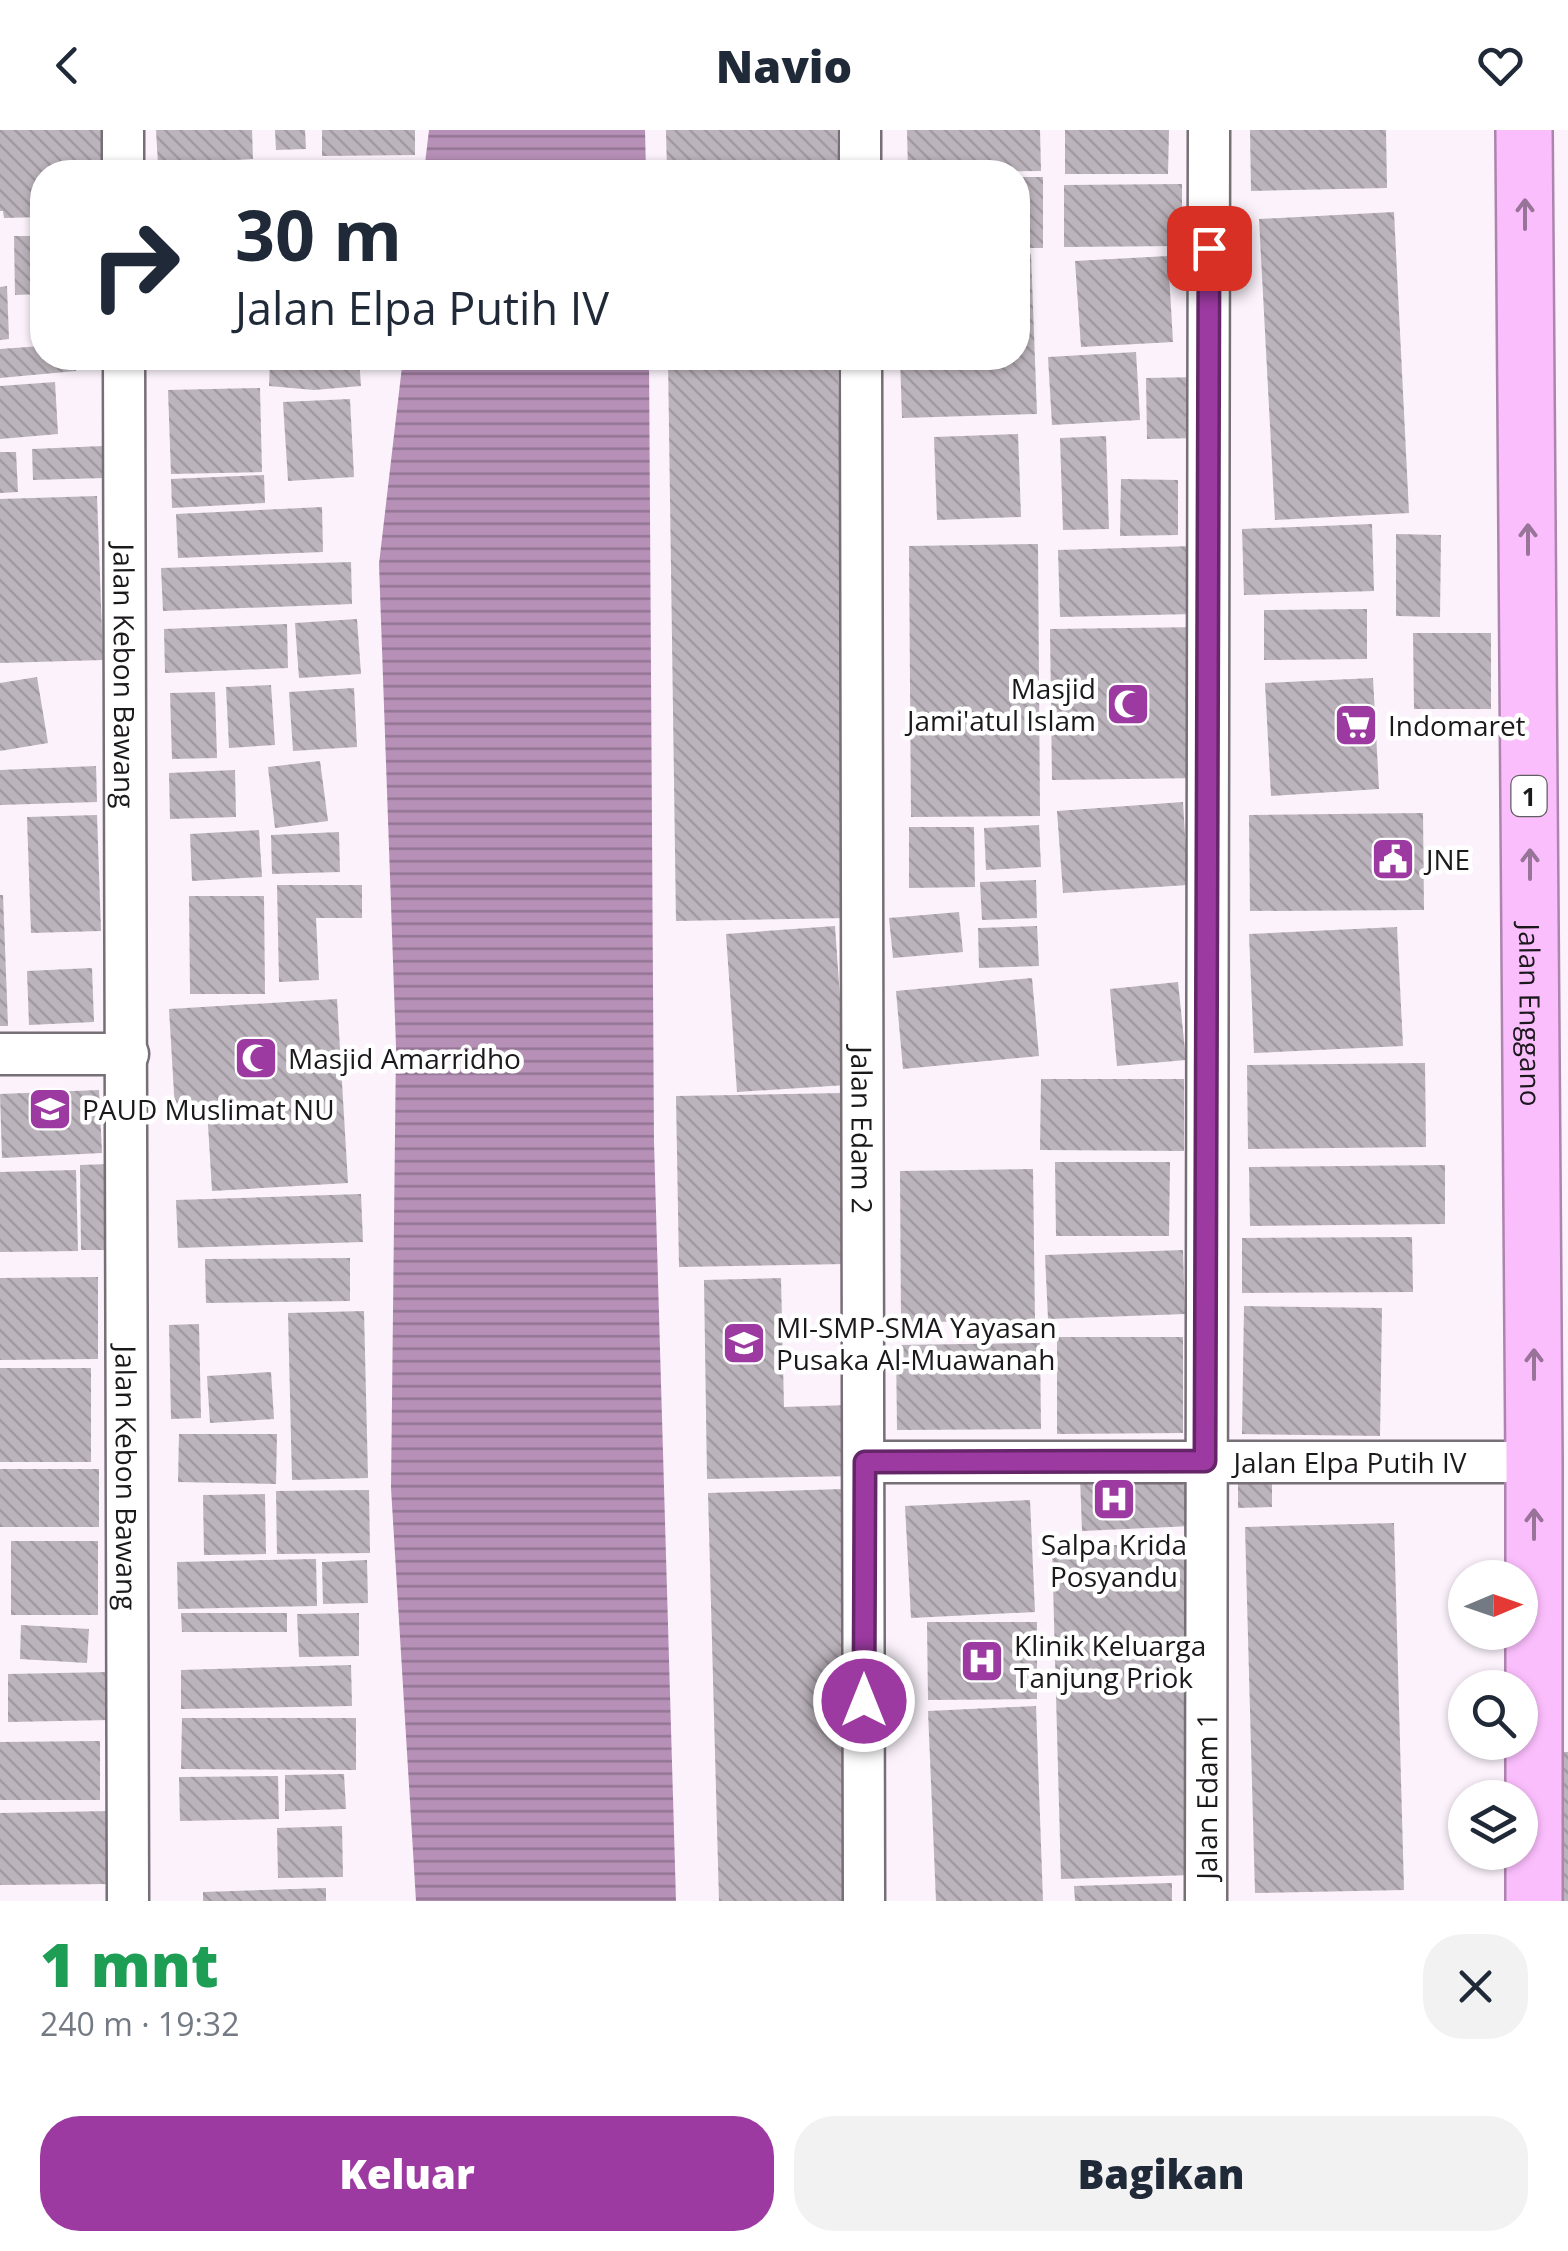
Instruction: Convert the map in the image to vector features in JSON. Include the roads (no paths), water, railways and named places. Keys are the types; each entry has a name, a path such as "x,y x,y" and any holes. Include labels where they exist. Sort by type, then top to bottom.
{"highway":[{"name":"Jalan Enggano","path":"1524,130 1534,1901"}],"street":[{"path":"123,130 123,160"},
{"path":"860,130 860,160"},
{"name":"Jalan Edam 1","path":"1206,1901 1210,130"},
{"name":"Jalan Kebon Bawang","path":"124,370 128,1901"},
{"name":"Jalan Edam 2","path":"861,370 864,1901"},
{"path":"0,1054 128,1054"},
{"name":"Jalan Elpa Putih IV","path":"865,1462 1534,1462"}],"place":[{"name":"Masjid Jami'atul Islam","path":"1128,704"},
{"name":"Indomaret","path":"1356,725"},
{"name":"JNE","path":"1393,859"},
{"name":"Masjid Amarridho","path":"256,1058"},
{"name":"PAUD Muslimat NU","path":"50,1109"},
{"name":"MI-SMP-SMA Yayasan Pusaka Al-Muawanah","path":"744,1343"},
{"name":"Salpa Krida Posyandu","path":"1114,1499"},
{"name":"Klinik Keluarga Tanjung Priok","path":"982,1661"}]}
